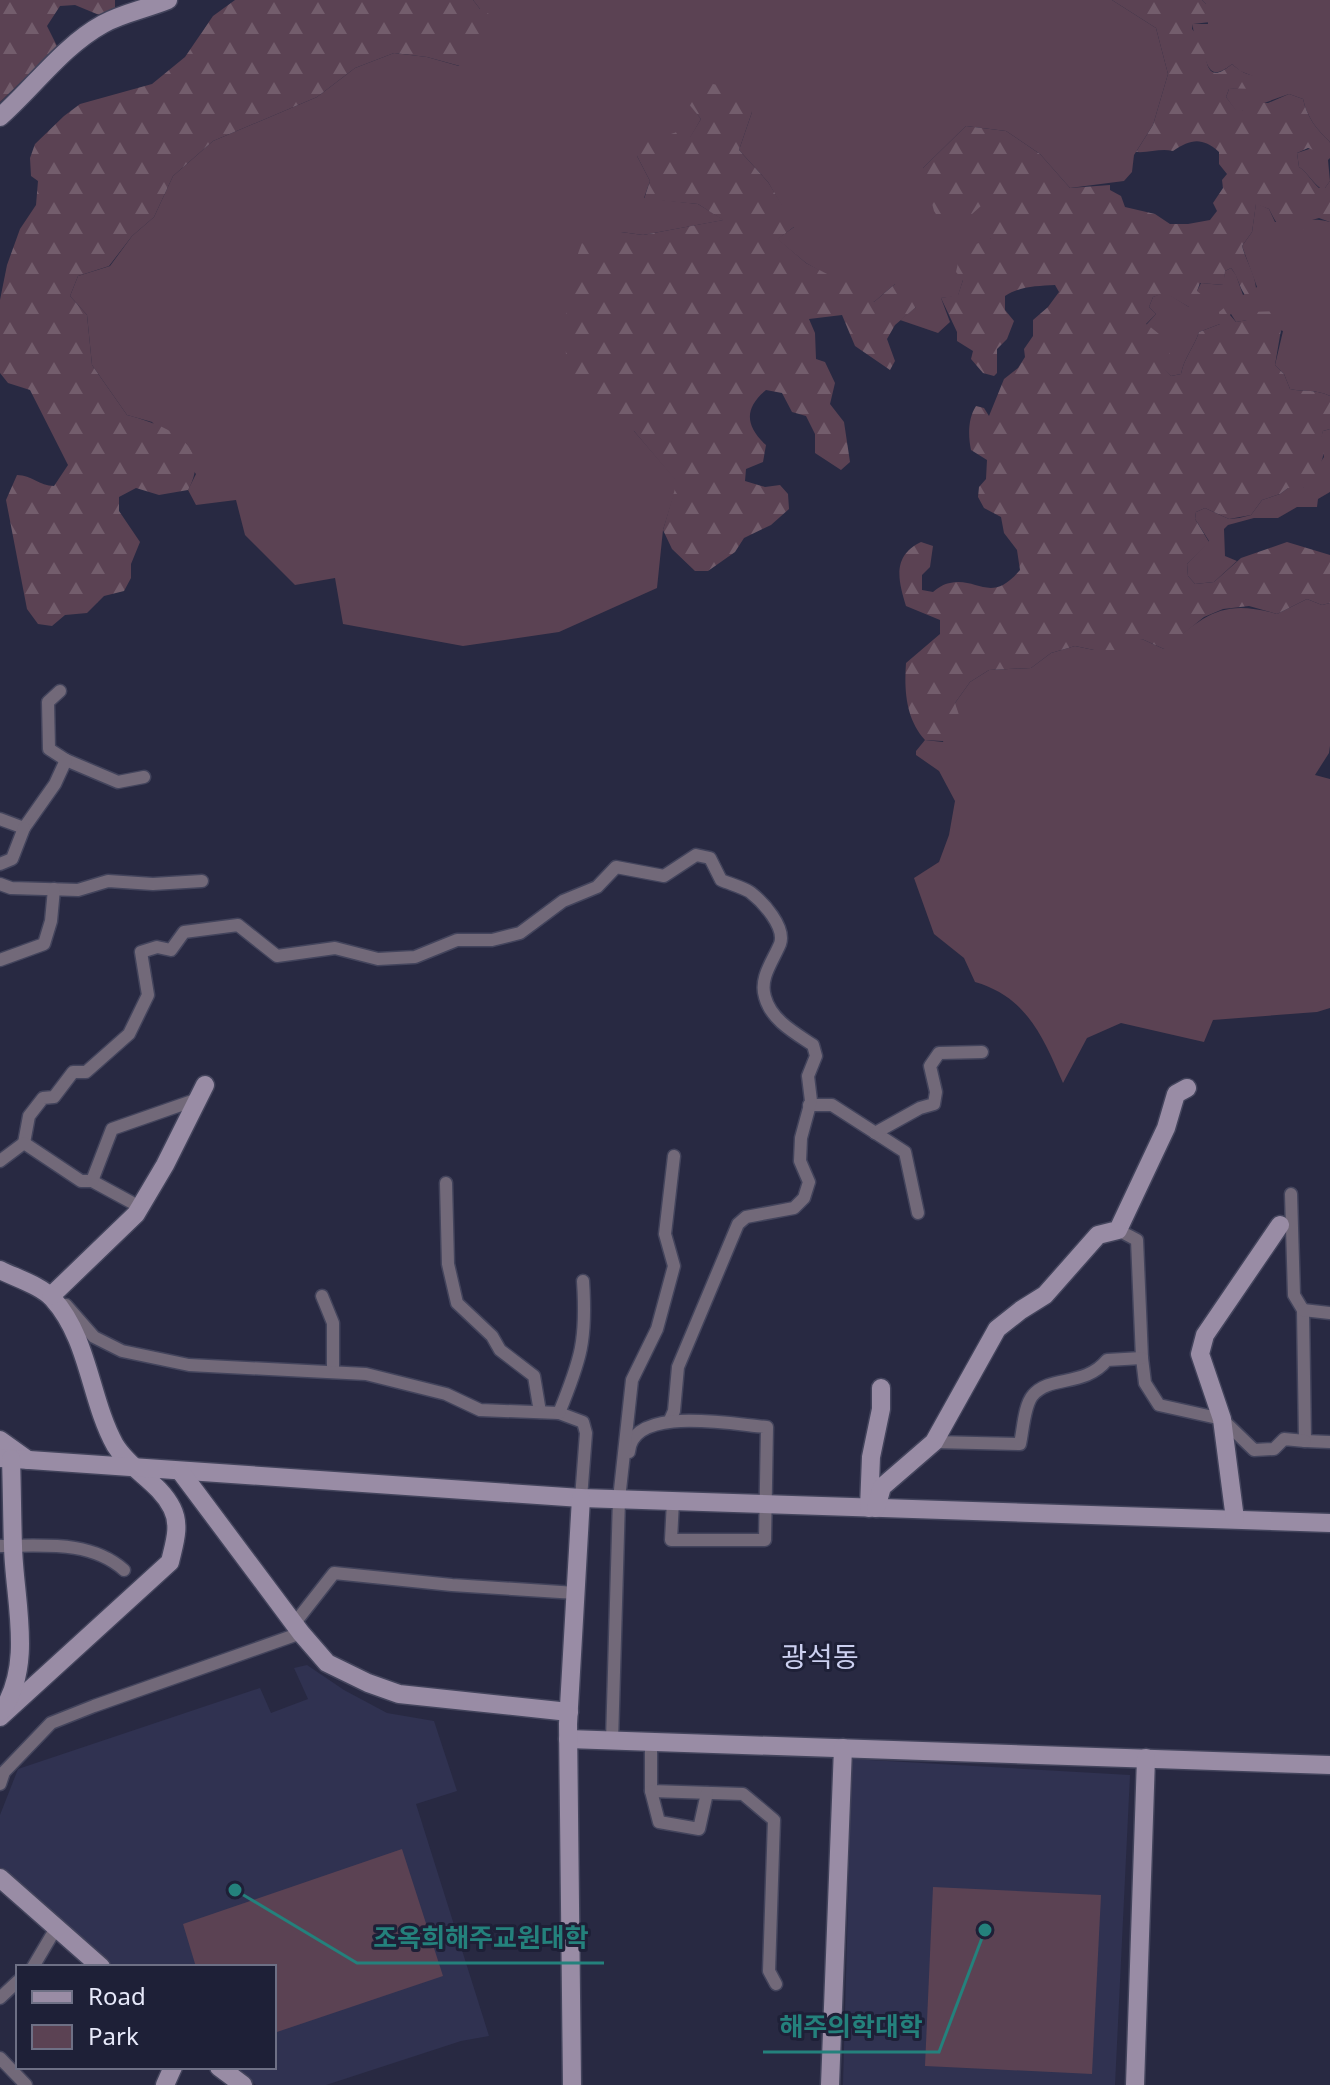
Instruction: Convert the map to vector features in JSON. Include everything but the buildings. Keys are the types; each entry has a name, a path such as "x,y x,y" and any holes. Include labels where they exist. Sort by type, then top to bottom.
{"street":[{"path":"0,117 71,47 100,26 168,0"},
{"path":"60,691 48,702 49,749 66,760 118,782 144,777"},
{"path":"0,864 12,859 24,828 55,784 66,760"},
{"path":"0,819 24,828"},
{"path":"0,1161 24,1143 29,1116 43,1098 54,1097 73,1072 86,1072 129,1034 148,995 141,952 157,947 171,950 184,932 238,925 277,956 335,948 378,959 415,957 457,940 492,940 520,933 563,901 597,887 616,867 664,876 696,855 710,858 721,880 749,891 779,927 782,940 765,976 765,998 782,1024 813,1045 816,1056 808,1076 809,1105 801,1138 800,1161 809,1182 804,1198 794,1208 746,1217 738,1224 678,1367 674,1411 670,1420"},
{"path":"0,884 11,888 78,890 108,881 153,884 202,881"},
{"path":"0,960 44,944 51,921 54,889"},
{"path":"875,1133 920,1108 934,1104 936,1092 930,1066 939,1053 982,1052"},
{"path":"1118,1230 1166,1128 1176,1094 1187,1088"},
{"path":"92,1181 112,1129 201,1092"},
{"path":"53,1294 140,1207 165,1165 201,1092"},
{"path":"809,1105 832,1105 905,1152 918,1213"},
{"path":"24,1143 81,1181 92,1181 140,1207"},
{"path":"612,1741 632,1380 657,1329 674,1266 665,1234 674,1156"},
{"path":"446,1183 448,1264 457,1303 492,1336 500,1350 534,1376 540,1412"},
{"path":"1291,1194 1294,1295 1303,1310 1305,1441"},
{"path":"1235,1519 1222,1419 1200,1354 1205,1335 1280,1225"},
{"path":"873,1508 882,1487 934,1442 997,1329 1045,1295 1098,1235 1118,1230 1137,1240 1145,1383 1159,1405 1222,1419 1254,1450 1274,1449 1284,1439 1330,1442"},
{"path":"0,1270 53,1294 94,1337 122,1351 189,1365 366,1374 446,1394 480,1410 559,1413 583,1422 586,1433 568,1739 572,2085"},
{"path":"559,1413 580,1362 586,1322 583,1281"},
{"path":"0,1715 170,1562 177,1533 172,1509 149,1481 132,1468 114,1444 70,1322 53,1294"},
{"path":"322,1296 333,1323 333,1372"},
{"path":"1303,1310 1330,1313"},
{"path":"934,1442 1020,1444 1031,1396 1042,1388 1097,1372 1107,1360 1142,1358"},
{"path":"873,1508 871,1457 881,1409 881,1388"},
{"path":"623,1500 629,1446 645,1427 670,1420 767,1427 765,1540 671,1540 673,1501"},
{"path":"0,1440 30,1461"},
{"path":"0,1715 8,1701 16,1671 20,1635 6,1546 5,1459 581,1498 1330,1523"},
{"path":"180,1471 297,1628 327,1663 399,1694 569,1712"},
{"path":"6,1546 73,1546 111,1558 124,1570"},
{"path":"0,1784 4,1772 51,1723 297,1628 334,1573 576,1593"},
{"path":"568,1739 1330,1765"},
{"path":"651,1742 651,1791 659,1822 699,1829 707,1793"},
{"path":"830,2085 843,1748"},
{"path":"1135,2085 1146,1758"},
{"path":"651,1791 743,1794 774,1820 769,1971 776,1984"},
{"path":"0,1878 99,1965"},
{"path":"34,1965 56,1928"},
{"path":"0,1998 16,1983"},
{"path":"0,2058 26,2085"},
{"path":"222,2069 243,2085"}],"shaded area":[{"path":"307,1665 344,1690 387,1713 434,1721 457,1791 416,1804 489,2036 461,2041 326,2085 256,2085 236,2069 276,2069 276,1965 109,1965 0,1867 0,1815 18,1769 260,1688 271,1713 308,1699 294,1668"},
{"path":"852,1759 1130,1775 1115,2085 843,2085"}],"green space":[{"path":"0,0 115,0 115,11 104,17 75,5 60,6 47,26 57,46 47,61 0,102"},
{"path":"235,0 473,0 480,9 496,18 496,29 483,58 460,66 427,57 394,53 355,68 317,97 213,141 173,176 154,217 132,236 109,266 78,276 70,296 87,315 92,365 127,415 156,424 190,448 195,460 194,474 188,490 159,495 136,488 119,497 119,511 140,542 131,564 131,578 124,591 104,596 87,613 65,615 52,626 38,624 27,609 6,500 17,475 54,486 68,465 30,390 8,383 0,373 0,300 7,265 20,229 36,205 38,181 31,176 30,158 35,144 80,104 152,84 185,57 213,16"},
{"path":"473,0 1112,0 1156,28 1168,74 1153,125 1134,155 1132,172 1124,181 1070,188 1040,154 1006,131 966,126 923,168 991,195 991,238 963,280 958,296 941,298 950,322 938,333 900,320 916,307 895,284 874,302 806,263 777,239 794,227 768,182 739,150 752,112 689,103 701,119 690,138 637,156 650,181 644,198 698,204 724,220 643,235 621,232 634,431 678,482 663,530 657,588 559,632 463,646 343,624 335,578 295,585 245,535 236,500 196,505 188,490 196,474 152,422 127,415 92,365 87,315 70,296 78,276 110,266 132,236 154,217 173,176 213,141 317,97 355,68 394,53 427,57 459,66 480,9"},
{"path":"1112,0 1202,0 1206,4 1216,5 1221,13 1219,21 1193,24 1192,29 1201,40 1208,67 1216,73 1232,64 1247,74 1264,74 1271,80 1270,87 1229,89 1226,97 1236,110 1242,111 1248,103 1268,103 1289,94 1303,99 1313,122 1330,142 1319,152 1308,148 1297,153 1299,167 1319,188 1325,188 1330,181 1330,222 1319,218 1305,222 1303,230 1286,232 1269,209 1256,204 1252,232 1242,246 1254,277 1256,297 1251,301 1247,297 1231,268 1225,271 1224,285 1200,283 1197,291 1205,298 1200,307 1189,307 1165,293 1153,297 1149,307 1156,314 1146,324 1165,341 1170,356 1162,366 1171,376 1181,374 1199,332 1220,324 1219,312 1224,308 1236,322 1247,320 1250,312 1277,311 1283,318 1275,365 1284,374 1290,389 1330,396 1330,429 1323,431 1323,456 1314,482 1303,488 1288,488 1262,500 1251,515 1229,519 1205,508 1196,512 1195,519 1209,542 1187,564 1188,576 1195,584 1214,582 1241,558 1287,542 1330,555 1330,603 1322,605 1307,599 1277,614 1249,606 1223,609 1204,617 1183,634 1179,648 1164,649 1142,639 1124,650 1094,650 1075,646 1051,653 1031,668 989,670 970,682 955,703 965,733 959,742 925,740 910,714 905,684 906,663 940,634 940,620 906,606 901,587 901,562 905,554 921,542 933,546 930,567 922,575 922,590 933,592 943,585 960,582 992,588 1001,586 1020,570 1017,550 1004,533 1001,517 984,508 978,497 979,487 986,479 987,460 971,450 970,422 976,406 984,408 989,416 1004,379 1018,368 1025,357 1024,349 1033,336 1033,320 1059,292 1055,285 1023,288 1005,296 1005,310 1014,321 1007,339 997,349 997,373 994,376 983,373 971,359 973,351 957,341 957,332 941,298 958,295 963,280 956,272 961,250 991,238 991,197 972,214 943,225 934,211 923,168 966,126 1006,131 1040,154 1070,188 1110,185 1110,190 1121,196 1125,207 1155,214 1170,224 1210,220 1217,211 1213,203 1223,188 1222,180 1227,174 1219,164 1219,152 1202,142 1191,142 1173,151 1136,152 1153,125 1168,74 1156,28"},
{"path":"1202,0 1330,0 1330,142 1313,122 1303,99 1289,94 1236,111 1226,97 1229,89 1249,87 1255,77 1232,64 1219,72 1208,66 1193,28 1193,24 1208,24 1206,4"},
{"path":"712,84 730,86 752,112 739,150 768,182 795,226 778,239 806,263 829,275 853,267 874,302 895,284 910,285 919,293 916,307 895,325 887,339 895,361 890,370 855,346 842,315 809,319 815,333 816,359 825,362 835,383 830,404 844,422 850,462 841,470 815,453 815,434 806,416 792,412 782,393 766,390 754,404 750,417 754,431 766,445 763,462 746,469 745,481 765,487 780,485 788,494 789,509 771,525 744,538 735,552 708,571 695,571 672,549 663,530 677,482 634,431 567,374 566,324 572,275 582,243 599,257 621,232 643,235 723,220 698,204 644,199 650,181 637,156 641,144 677,132 690,137 701,119 688,103"},
{"path":"1330,142 1330,181 1325,188 1320,188 1299,167 1297,153"},
{"path":"1256,203 1269,209 1275,222 1330,222 1330,396 1290,389 1284,374 1275,365 1283,331 1248,320 1236,322 1231,314 1220,324 1199,332 1181,374 1171,376 1161,366 1146,325 1156,314 1149,307 1153,297 1165,292 1189,307 1201,283 1223,285 1225,271 1231,268 1243,295 1257,287 1242,246 1252,232"},
{"path":"1330,429 1330,492 1318,499 1317,507 1297,507 1278,518 1254,518 1228,525 1224,529 1225,556 1237,561 1214,582 1195,584 1188,576 1187,564 1209,541 1195,519 1196,512 1205,508 1229,519 1239,518 1251,515 1262,500 1288,488 1303,488 1324,457 1320,440 1323,431"},
{"path":"1307,599 1322,605 1330,603 1330,746 1315,775 1330,779 1330,1008 1317,1012 1213,1020 1204,1042 1121,1023 1087,1038 1063,1083 1040,1035 1020,1008 993,989 975,982 964,958 934,934 914,878 939,862 949,835 955,801 939,771 916,755 916,751 925,740 943,742 955,703 970,682 989,670 1031,668 1051,653 1075,646 1094,650 1142,639 1164,649 1191,627 1215,613 1242,608 1277,614"},
{"path":"402,1849 443,1976 276,2032 276,1965 195,1965 183,1924"},
{"path":"933,1887 1101,1895 1092,2074 925,2066"}],"place":[{"name":"조옥희해주교원대학","path":"235,1890"},
{"name":"해주의학대학","path":"985,1930"}],"district":[{"name":"광석동","path":"820,1656"}]}
